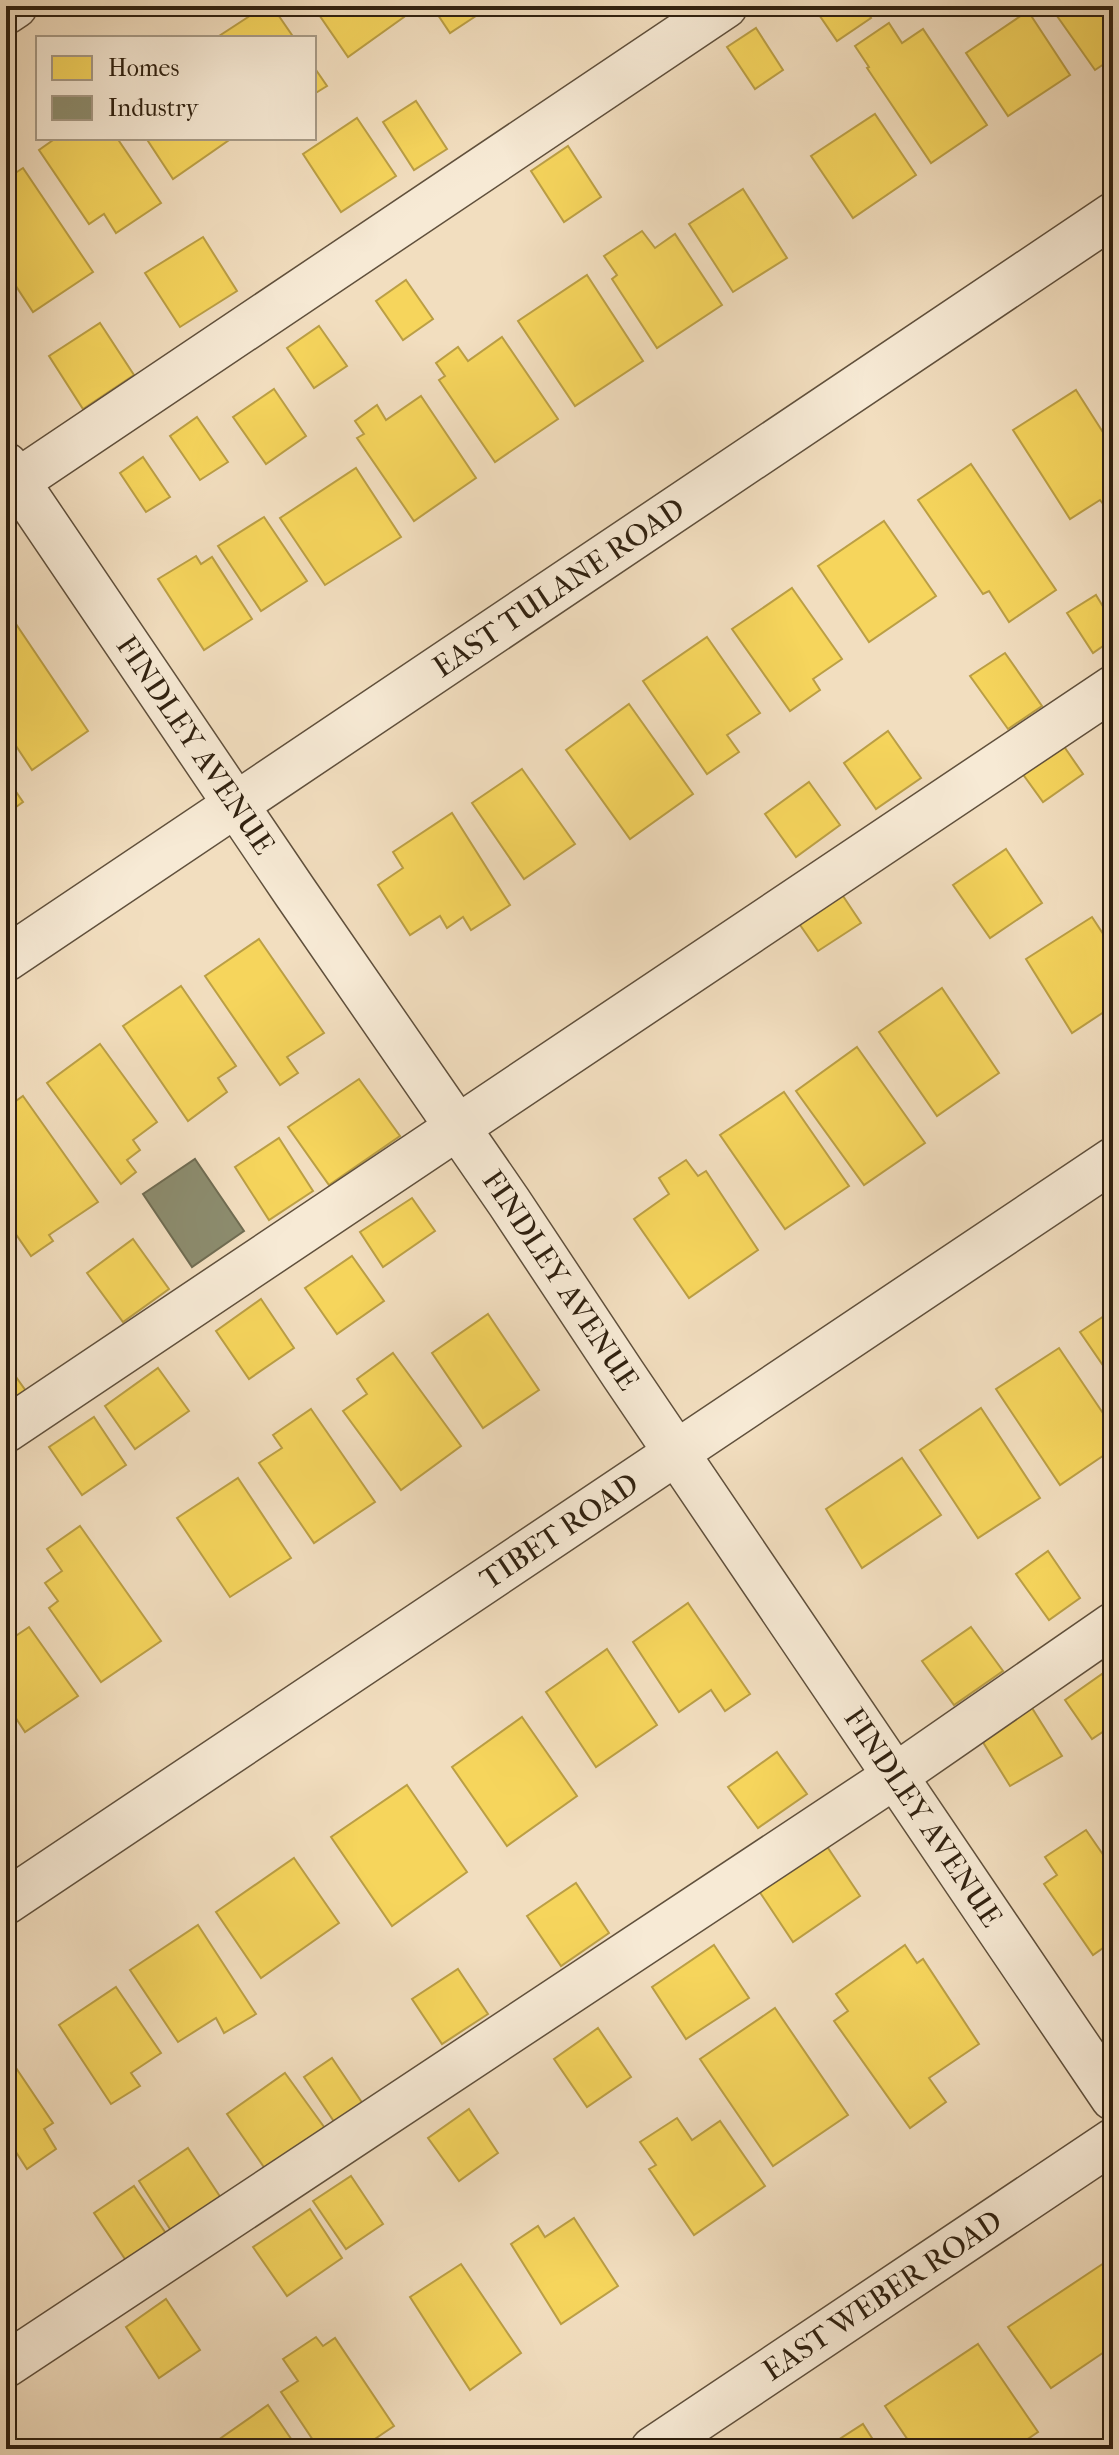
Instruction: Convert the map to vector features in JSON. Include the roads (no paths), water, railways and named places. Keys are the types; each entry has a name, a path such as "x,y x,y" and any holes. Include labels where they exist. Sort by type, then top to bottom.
{"street":[{"path":"6,12 15,6"},
{"path":"10,478 725,6"},
{"name":"EAST TULANE ROAD","path":"6,959 1113,215"},
{"name":"FINDLEY AVENUE","path":"10,478 457,1127 1113,2098"},
{"path":"6,1430 1113,688"},
{"name":"TIBET ROAD","path":"6,1902 1113,1160"},
{"path":"6,2365 895,1776 1113,1625"},
{"name":"EAST WEBER ROAD","path":"653,2449 1113,2141"}]}
